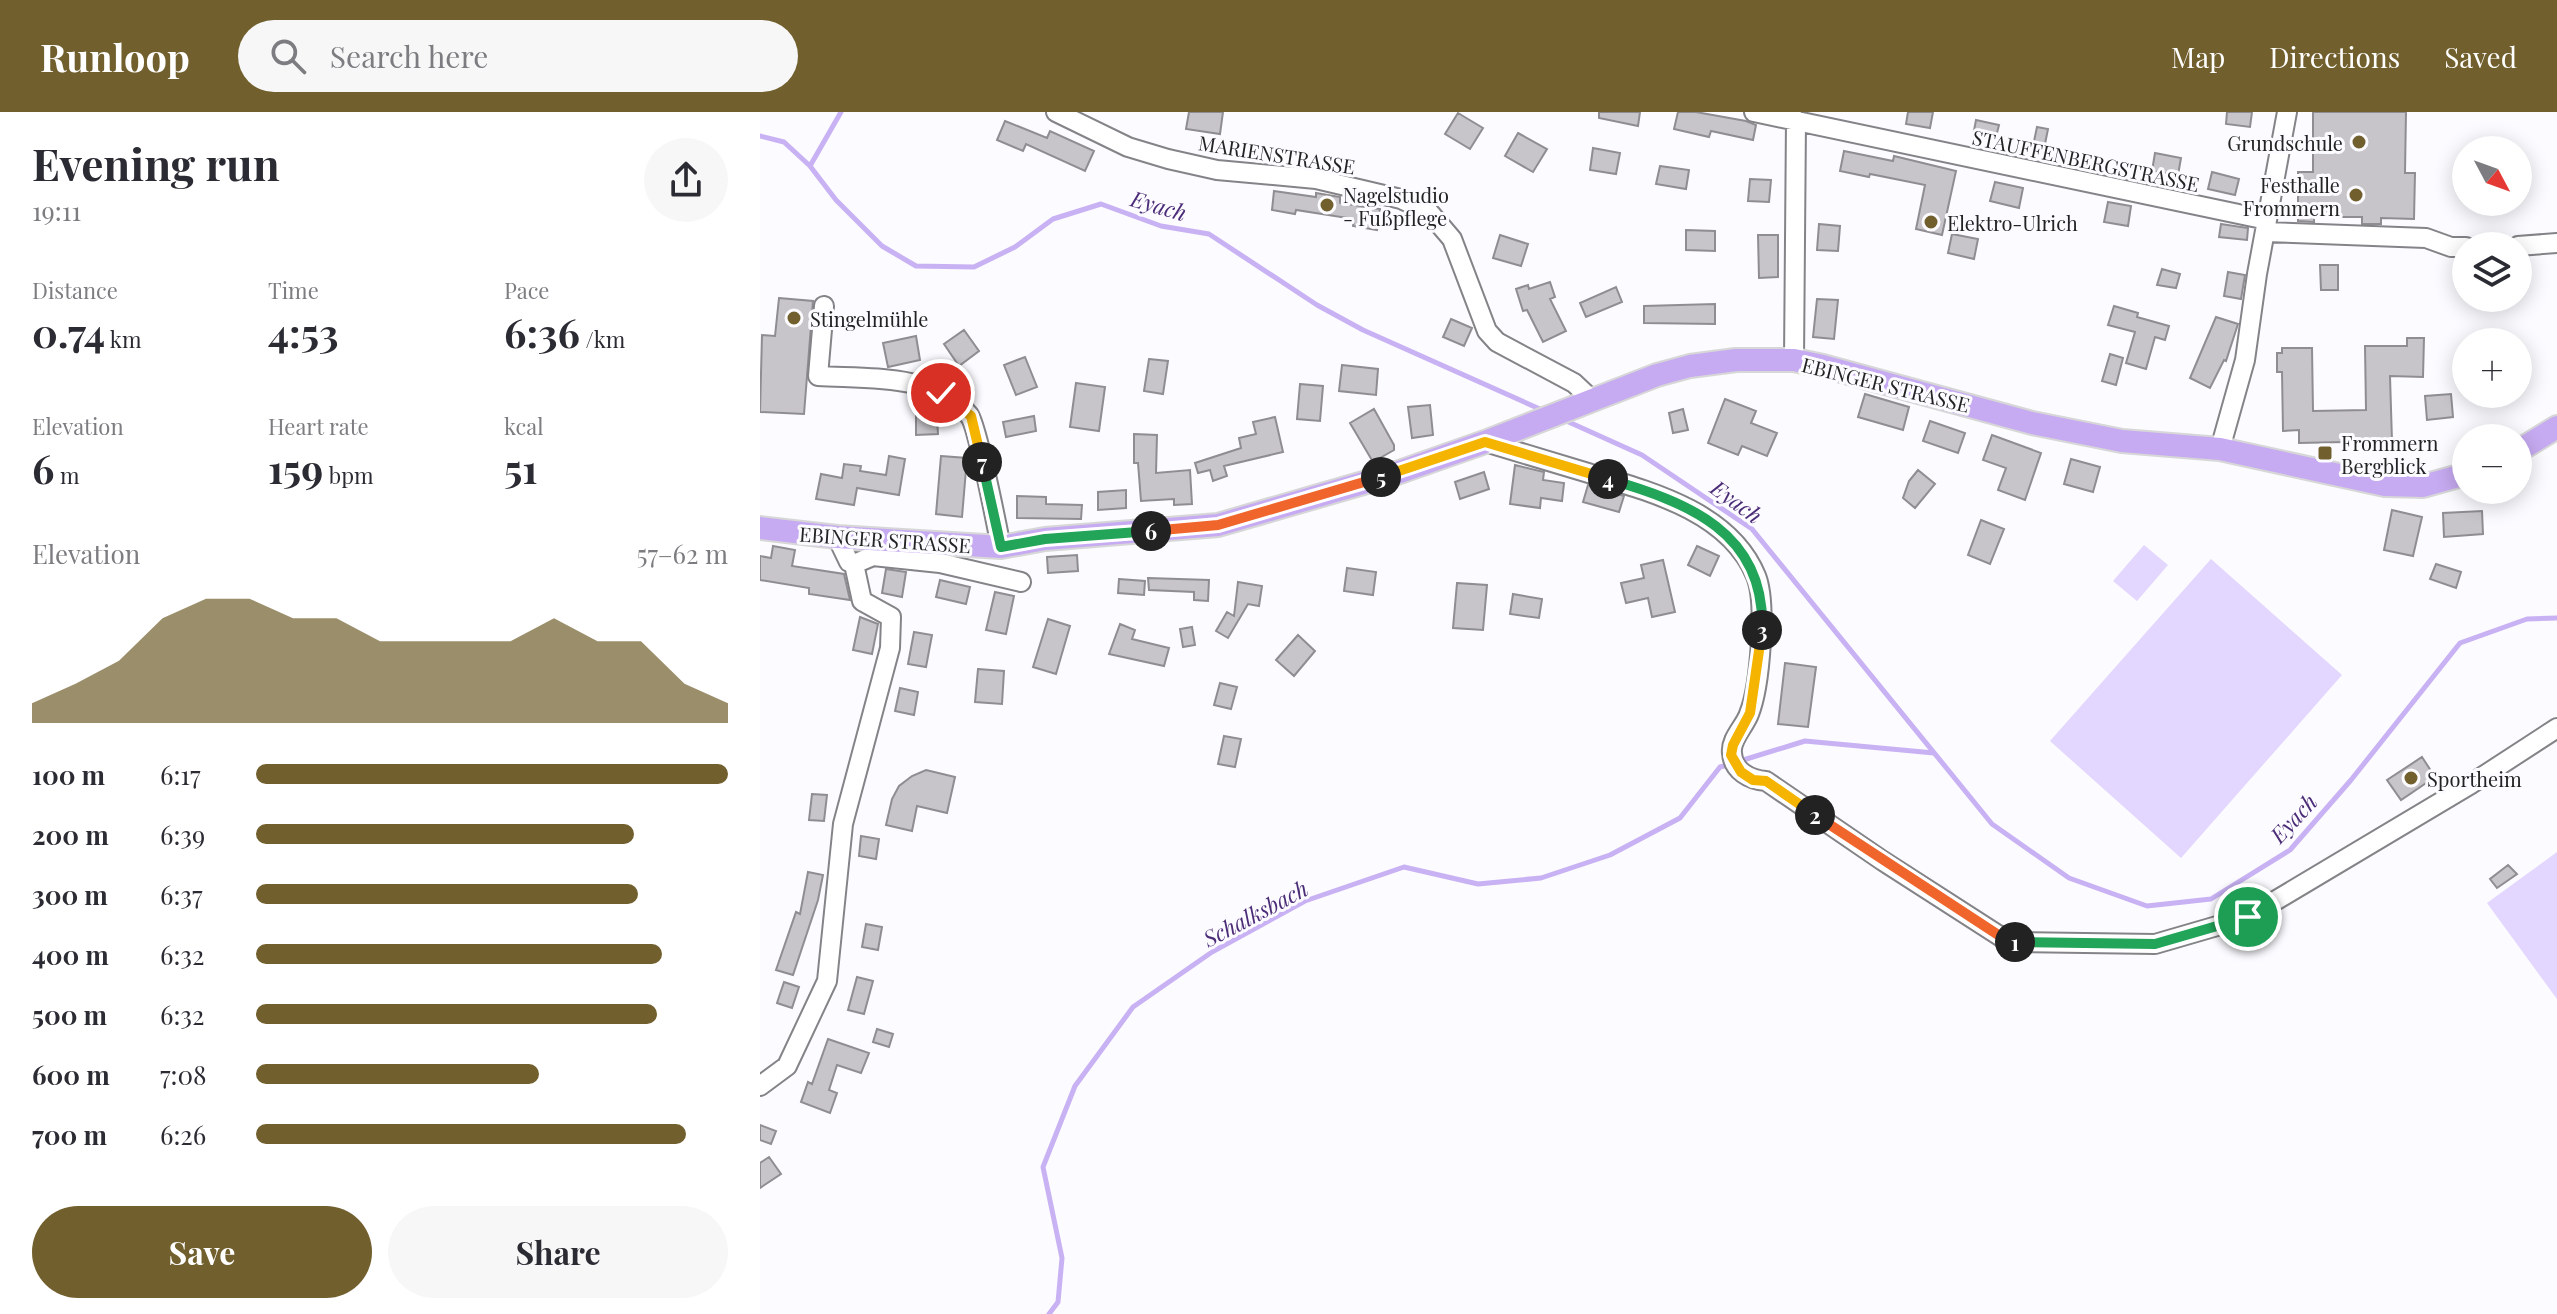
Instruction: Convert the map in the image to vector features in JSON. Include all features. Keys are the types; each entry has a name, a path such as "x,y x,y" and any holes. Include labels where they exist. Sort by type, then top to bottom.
{"main road":[{"name":"EBINGER STRASSE","path":"760,528 837,537 1001,547 1045,539 1218,525 1391,475 1657,375 1690,366 1736,360 1794,360 1854,372 2032,423 2122,441 2220,449 2385,485 2423,486 2452,478"},
{"path":"2532,442 2557,427"}],"street":[{"name":"MARIENSTRASSE","path":"1056,112 1128,147 1168,159 1217,170 1316,179 1401,199 1429,212 1452,239 1487,331 1497,342 1574,383 1584,402"},
{"name":"STAUFFENBERGSTRASSE","path":"1754,112 2266,226 2426,238 2452,247"},
{"path":"2220,449 2245,360 2287,112"},
{"path":"1794,360 1796,120"},
{"path":"2532,245 2557,243"},
{"path":"824,306 818,376 913,382 941,393 971,416 1001,547"},
{"path":"1485,442 1663,495 1703,517 1743,554 1759,587 1761,634 1750,713 1731,755 1741,772 1753,780 1766,781 2009,942 2155,944 2248,917 2471,784 2557,728"},
{"path":"837,537 843,554 854,564 873,556 900,558 940,563 1021,582"},
{"path":"760,1086 787,1066 827,981 843,824 890,648 891,617 862,601 854,564"}],"shaded area":[{"path":"2144,545 2168,565 2137,601 2113,581"},
{"path":"2211,559 2342,675 2181,858 2050,741"},
{"path":"2557,852 2557,999 2487,903"}],"building":[{"path":"1189,112 1223,112 1220,134 1186,129"},
{"path":"1599,112 1640,112 1638,126 1599,118"},
{"path":"1678,112 1746,121 1756,125 1753,140 1711,131 1709,137 1674,129"},
{"path":"1908,112 1933,112 1930,128 1906,124"},
{"path":"2227,112 2252,112 2250,127 2226,124"},
{"path":"2313,112 2406,112 2405,173 2415,173 2414,219 2381,218 2381,224 2362,224 2362,217 2314,217 2314,222 2298,221 2298,172 2313,172"},
{"path":"1458,113 1483,128 1470,149 1445,134"},
{"path":"1976,120 1999,125 1995,141 1973,136"},
{"path":"1005,121 1047,138 1050,131 1094,151 1085,171 1026,144 1023,151 997,140"},
{"path":"2037,127 2048,129 2044,149 2033,146"},
{"path":"1518,133 1547,149 1533,172 1505,156"},
{"path":"1593,148 1620,153 1616,174 1590,170"},
{"path":"1844,151 1893,161 1894,156 1956,171 1942,235 1916,229 1925,185 1840,171"},
{"path":"2155,153 2181,158 2178,175 2152,171"},
{"path":"1660,166 1689,170 1686,189 1656,184"},
{"path":"2212,172 2239,179 2235,195 2208,189"},
{"path":"1750,179 1771,180 1769,202 1748,201"},
{"path":"1995,182 2023,188 2019,208 1990,201"},
{"path":"1274,191 1340,197 1340,203 1380,209 1377,230 1353,226 1354,219 1296,210 1295,214 1272,210"},
{"path":"2108,202 2131,206 2128,226 2104,222"},
{"path":"1819,224 1840,226 1838,251 1817,250"},
{"path":"2221,224 2248,228 2247,240 2219,237"},
{"path":"1686,230 1715,231 1715,251 1686,250"},
{"path":"1952,234 1978,239 1974,259 1948,253"},
{"path":"1500,235 1528,244 1521,266 1493,258"},
{"path":"1758,235 1778,235 1778,277 1759,278"},
{"path":"2320,265 2338,265 2338,290 2321,290"},
{"path":"2162,269 2180,274 2176,288 2157,285"},
{"path":"2228,272 2245,275 2241,299 2224,296"},
{"path":"1550,282 1555,297 1550,299 1566,331 1543,342 1527,310 1523,311 1516,289 1528,285 1529,289"},
{"path":"1616,287 1622,302 1586,317 1580,303"},
{"path":"779,298 813,301 804,414 760,412 762,335 775,336"},
{"path":"1817,299 1838,300 1834,339 1813,337"},
{"path":"1715,304 1715,324 1644,323 1644,306"},
{"path":"2114,306 2138,313 2137,317 2169,326 2165,340 2155,337 2146,369 2126,363 2135,332 2108,325"},
{"path":"2216,317 2238,324 2226,361 2210,388 2190,378"},
{"path":"1451,319 1472,328 1464,346 1443,337"},
{"path":"964,330 979,351 959,366 944,344"},
{"path":"916,336 920,360 888,367 883,343"},
{"path":"2407,338 2424,338 2423,377 2390,376 2392,441 2299,443 2299,430 2283,431 2282,372 2277,372 2277,353 2282,353 2282,348 2312,348 2313,411 2366,410 2365,346 2407,346"},
{"path":"2110,354 2123,358 2116,385 2102,381"},
{"path":"1025,357 1037,387 1016,395 1004,365"},
{"path":"1149,359 1168,361 1163,394 1144,391"},
{"path":"1342,365 1378,369 1376,395 1339,391"},
{"path":"1076,383 1105,387 1099,431 1070,427"},
{"path":"1300,384 1323,386 1320,421 1297,419"},
{"path":"1865,394 1909,407 1903,430 1858,417"},
{"path":"2451,394 2453,417 2427,420 2425,396"},
{"path":"1725,399 1756,411 1751,423 1777,433 1767,456 1742,446 1738,455 1708,443"},
{"path":"916,404 936,405 938,434 916,435"},
{"path":"1430,405 1433,435 1412,438 1408,407"},
{"path":"1374,409 1394,450 1373,462 1350,423"},
{"path":"1683,409 1688,430 1673,433 1669,413"},
{"path":"1034,416 1036,431 1006,437 1003,422"},
{"path":"1275,417 1283,452 1224,466 1227,476 1213,481 1210,470 1198,473 1195,463 1241,448 1239,438 1256,434 1253,422"},
{"path":"1930,421 1965,433 1958,453 1923,441"},
{"path":"1134,434 1157,435 1156,473 1190,470 1192,504 1174,505 1174,499 1141,501 1138,463 1134,463"},
{"path":"1992,435 2041,453 2025,500 1998,490 2006,468 1983,460"},
{"path":"889,456 905,459 899,495 857,488 854,505 816,499 821,474 842,478 844,464 861,466 860,471 886,475"},
{"path":"941,456 967,458 962,517 936,514"},
{"path":"2071,459 2100,467 2093,492 2064,484"},
{"path":"1515,465 1544,472 1543,480 1564,483 1562,501 1541,498 1540,508 1510,504"},
{"path":"1918,470 1935,484 1915,508 1903,498 1909,481"},
{"path":"1484,472 1489,489 1460,499 1455,482"},
{"path":"1588,485 1624,496 1619,512 1583,502"},
{"path":"1126,490 1126,508 1098,510 1098,492"},
{"path":"1017,496 1046,497 1046,504 1082,505 1081,519 1017,518"},
{"path":"2392,510 2422,517 2413,556 2384,550"},
{"path":"2482,511 2483,534 2444,537 2443,513"},
{"path":"1981,520 2004,529 1990,564 1968,555"},
{"path":"773,546 795,550 792,566 844,574 850,600 809,594 809,588 760,580 760,556 771,558"},
{"path":"1697,546 1719,556 1710,576 1688,565"},
{"path":"1077,555 1078,571 1048,573 1047,557"},
{"path":"1663,560 1675,612 1652,617 1648,598 1626,603 1621,583 1644,578 1641,565"},
{"path":"2436,564 2461,572 2456,588 2430,579"},
{"path":"1347,568 1376,572 1373,595 1344,591"},
{"path":"886,569 906,572 902,597 882,593"},
{"path":"1148,578 1209,580 1208,601 1194,600 1194,592 1149,590"},
{"path":"1119,579 1145,581 1144,595 1118,593"},
{"path":"940,580 970,587 966,604 936,597"},
{"path":"1238,582 1262,586 1259,606 1248,604 1228,638 1216,631 1227,612 1234,616"},
{"path":"1457,583 1487,585 1483,630 1453,628"},
{"path":"995,592 1014,596 1006,634 986,630"},
{"path":"1513,594 1542,599 1539,618 1510,614"},
{"path":"860,617 878,624 872,654 853,650"},
{"path":"1048,619 1070,626 1056,674 1033,667"},
{"path":"1120,624 1135,630 1132,639 1169,648 1164,666 1109,654"},
{"path":"1192,627 1195,645 1183,647 1180,629"},
{"path":"914,632 932,635 926,667 908,664"},
{"path":"1298,635 1315,651 1294,676 1276,660"},
{"path":"1785,663 1816,667 1808,727 1778,724"},
{"path":"978,669 1004,671 1002,704 975,702"},
{"path":"1220,683 1237,687 1231,709 1214,705"},
{"path":"900,688 918,692 914,715 895,711"},
{"path":"1224,736 1241,739 1235,767 1218,764"},
{"name":"Sportheim","path":"2422,757 2435,777 2401,800 2387,780"},
{"path":"926,770 955,777 947,813 917,806 912,831 886,825 892,799 899,786"},
{"path":"812,794 827,795 824,821 809,820"},
{"path":"861,836 879,839 876,859 859,856"},
{"path":"2508,865 2517,874 2497,888 2490,879"},
{"path":"808,872 823,875 793,975 776,970 796,912 800,914"},
{"path":"866,924 882,927 878,950 862,947"},
{"path":"857,977 873,981 864,1014 848,1010"},
{"path":"784,982 799,987 792,1008 777,1003"},
{"path":"877,1029 893,1034 889,1047 873,1042"},
{"path":"828,1039 869,1053 861,1073 837,1065 829,1090 837,1093 830,1113 801,1102 808,1082 812,1084"},
{"path":"760,1125 776,1131 771,1144 760,1140"},
{"path":"769,1157 781,1174 760,1188 760,1163"}],"waterway":[{"path":"810,166 841,112"},
{"name":"Eyach","path":"760,136 784,142 810,166 836,200 882,246 916,266 974,267 1015,247 1053,219 1101,204 1161,226 1209,234 1317,305 1363,330 1542,410"},
{"name":"Eyach","path":"1562,419 1642,455 1752,529 1992,824 2069,878 2147,906 2211,899 2290,850 2351,780 2460,643 2527,619 2557,618"},
{"name":"Schalksbach","path":"1740,761 1805,741 1934,753"},
{"name":"Schalksbach","path":"1049,1314 1058,1302 1062,1258 1043,1167 1075,1086 1133,1007 1212,952 1305,901 1404,867 1478,884 1541,878 1610,855 1680,818 1720,767 1731,764"}],"place":[{"name":"Grundschule","path":"2359,142"},
{"name":"Festhalle Frommern","path":"2356,195"},
{"name":"Nagelstudio - Fußpflege","path":"1327,205"},
{"name":"Elektro-Ulrich","path":"1931,222"},
{"name":"Stingelmühle","path":"794,318"},
{"name":"Frommern Bergblick","path":"2325,453"},
{"name":"Sportheim","path":"2411,778"}],"route":[{"path":"941,393 971,416 1001,547 1045,539 1218,525 1391,475 1485,442 1663,495 1703,517 1721,532 1743,554 1756,576 1762,618 1754,690 1750,713 1731,755 1741,772 1753,780 1766,781 2009,942 2155,944 2248,917"}]}
